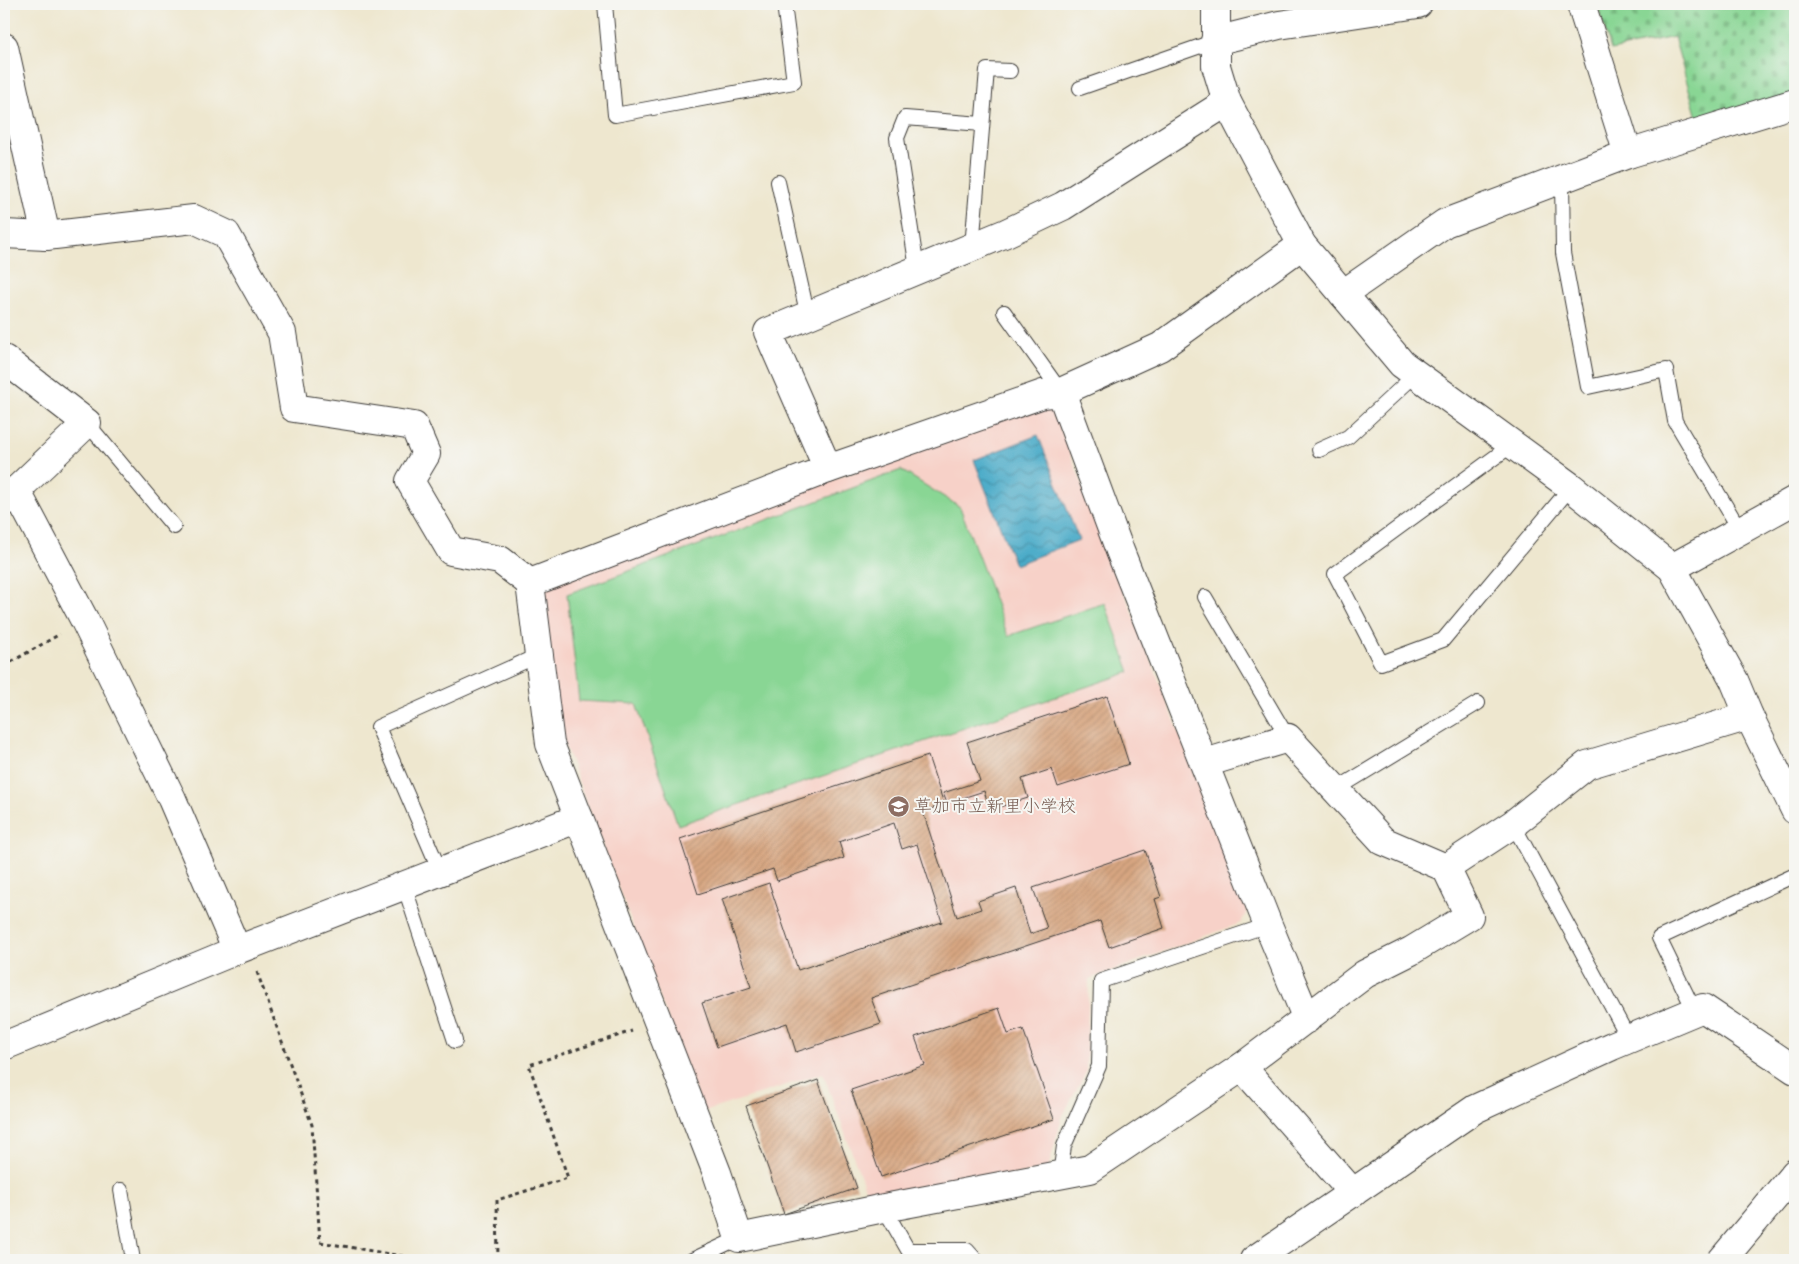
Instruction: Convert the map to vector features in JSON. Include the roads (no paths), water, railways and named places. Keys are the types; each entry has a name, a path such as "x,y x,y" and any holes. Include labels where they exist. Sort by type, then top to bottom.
{"street":[{"path":"1216,4 1216,66 1227,102 1302,245 1402,364 1571,487 1672,568 1734,680 1749,716 1795,810"},
{"path":"1215,41 1279,25 1418,4"},
{"path":"1581,4 1628,154"},
{"path":"4,47 46,236"},
{"path":"828,468 768,332 808,317 917,269 1006,233 1064,206 1227,102"},
{"path":"1343,294 1445,223 1628,154 1795,104"},
{"path":"4,234 46,236 194,219 226,234 282,333 294,408 414,426 426,454 410,481 451,552 500,560 530,583 550,744 717,1173 739,1238 1090,1169 1242,1067 1365,974 1411,951 1469,916 1446,868 1383,841 1288,738 1205,762"},
{"path":"530,583 828,468 1043,394 1061,392 1160,347 1302,245"},
{"path":"4,359 87,423 10,496 85,621 242,948"},
{"path":"1061,392 1120,551 1307,1019"},
{"path":"1672,568 1740,530 1793,506"},
{"path":"1446,868 1514,824 1587,765 1749,716"},
{"path":"4,1046 242,948 579,818"},
{"path":"1254,1260 1475,1109 1629,1039 1703,1008 1795,1070"},
{"path":"1242,1067 1353,1193"},
{"path":"1722,1260 1795,1173"}],"lane":[{"path":"605,4 615,115 794,82 784,4"},
{"path":"1080,88 1215,41"},
{"path":"972,247 987,70 1010,71"},
{"path":"917,269 897,138 905,118 982,124"},
{"path":"1562,179 1563,253 1588,387 1666,370 1675,421 1740,530"},
{"path":"778,182 808,317"},
{"path":"1004,312 1061,392"},
{"path":"1319,450 1348,437 1416,374"},
{"path":"87,423 174,527"},
{"path":"1513,444 1335,574 1381,663 1443,640 1571,487"},
{"path":"1205,597 1288,738"},
{"path":"440,871 378,727 539,655"},
{"path":"1335,790 1478,703"},
{"path":"1514,824 1629,1039"},
{"path":"1695,1012 1659,938 1795,875"},
{"path":"404,885 455,1042"},
{"path":"1060,1175 1064,1146 1099,1066 1100,981 1268,925"},
{"path":"121,1190 133,1260"},
{"path":"884,1208 908,1250 966,1250 976,1260"},
{"path":"692,1260 739,1238"}],"water":[{"path":"1038,435 1079,540 1015,565 974,460"}],"place":[{"name":"草加市立新里小学校","path":"898,806"}]}
